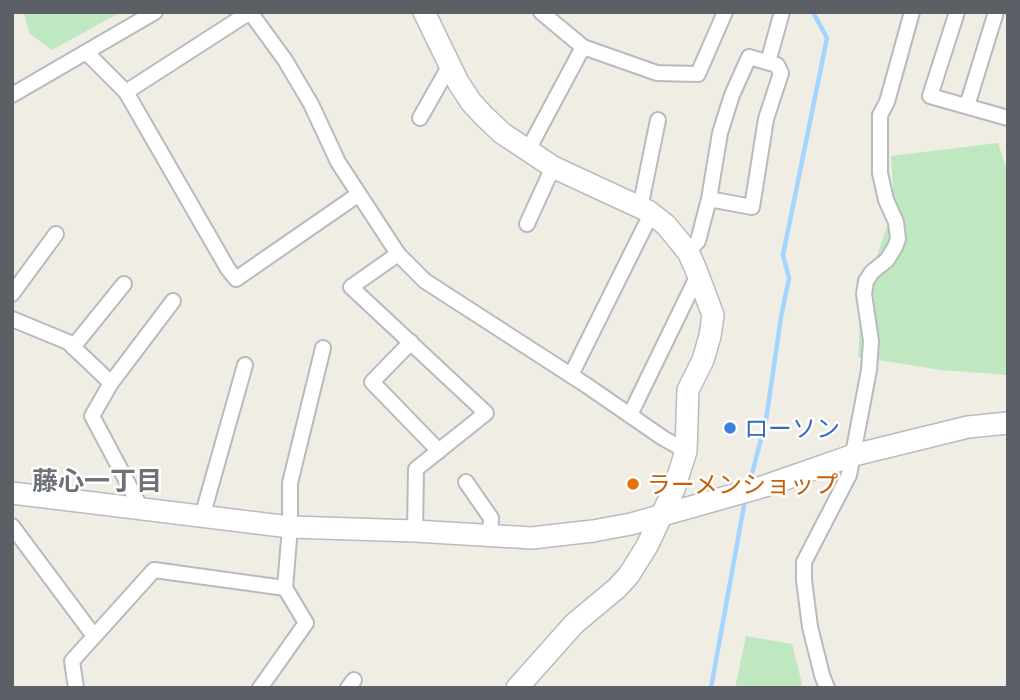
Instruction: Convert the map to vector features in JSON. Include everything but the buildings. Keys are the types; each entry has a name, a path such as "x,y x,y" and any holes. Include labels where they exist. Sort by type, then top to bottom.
{"street":[{"path":"12,95 155,12"},
{"path":"126,92 250,12 285,60 311,104 338,162 398,254 425,281 686,451"},
{"path":"425,12 458,82 484,116 502,133 553,167 646,211 666,225 688,252 713,315 703,360 688,390 686,451 674,489 648,547 617,588 559,639 517,688"},
{"path":"541,12 583,47 656,73 698,75 724,12"},
{"path":"768,62 782,12"},
{"path":"827,688 810,627 804,562 849,475 854,455 869,370 871,341 864,294 866,281 893,253 898,239 896,222 886,200 880,173 880,114 887,102 912,12"},
{"path":"957,12 930,96 1008,118"},
{"path":"967,106 996,12"},
{"path":"528,150 583,47"},
{"path":"87,53 126,92 236,279 359,194"},
{"path":"688,252 698,241 709,199 720,133 732,95 749,57 777,65 781,74 766,119 752,207 709,199"},
{"path":"420,118 450,65"},
{"path":"571,375 646,211 659,120"},
{"path":"527,225 553,167"},
{"path":"12,294 56,234"},
{"path":"398,254 351,287 486,413 416,469 415,531"},
{"path":"630,415 698,275"},
{"path":"73,347 124,284"},
{"path":"142,510 92,416 111,383 173,301"},
{"path":"12,319 68,342 111,383"},
{"path":"411,342 372,382 439,451"},
{"path":"260,688 306,623 285,588 290,483 323,348"},
{"path":"202,517 245,365"},
{"path":"12,493 290,527 532,538 631,524 765,485 854,455 968,427 1008,423"},
{"path":"466,482 491,517 490,536"},
{"path":"12,526 94,636"},
{"path":"76,688 72,661 154,570 285,588"}],"green space":[{"path":"23,12 121,12 52,50 30,34"},
{"path":"998,143 1008,173 1008,375 942,370 858,357 861,304 894,205 891,156"},
{"path":"746,636 792,644 803,688 735,688"}],"waterway":[{"path":"749,485 766,420 789,278 783,255 827,38 813,12"},
{"path":"711,688 745,500"}],"place":[{"name":"ローソン","path":"730,428"},
{"name":"ラーメンショップ","path":"633,484"}],"district":[{"name":"藤心一丁目","path":"97,481"}]}
